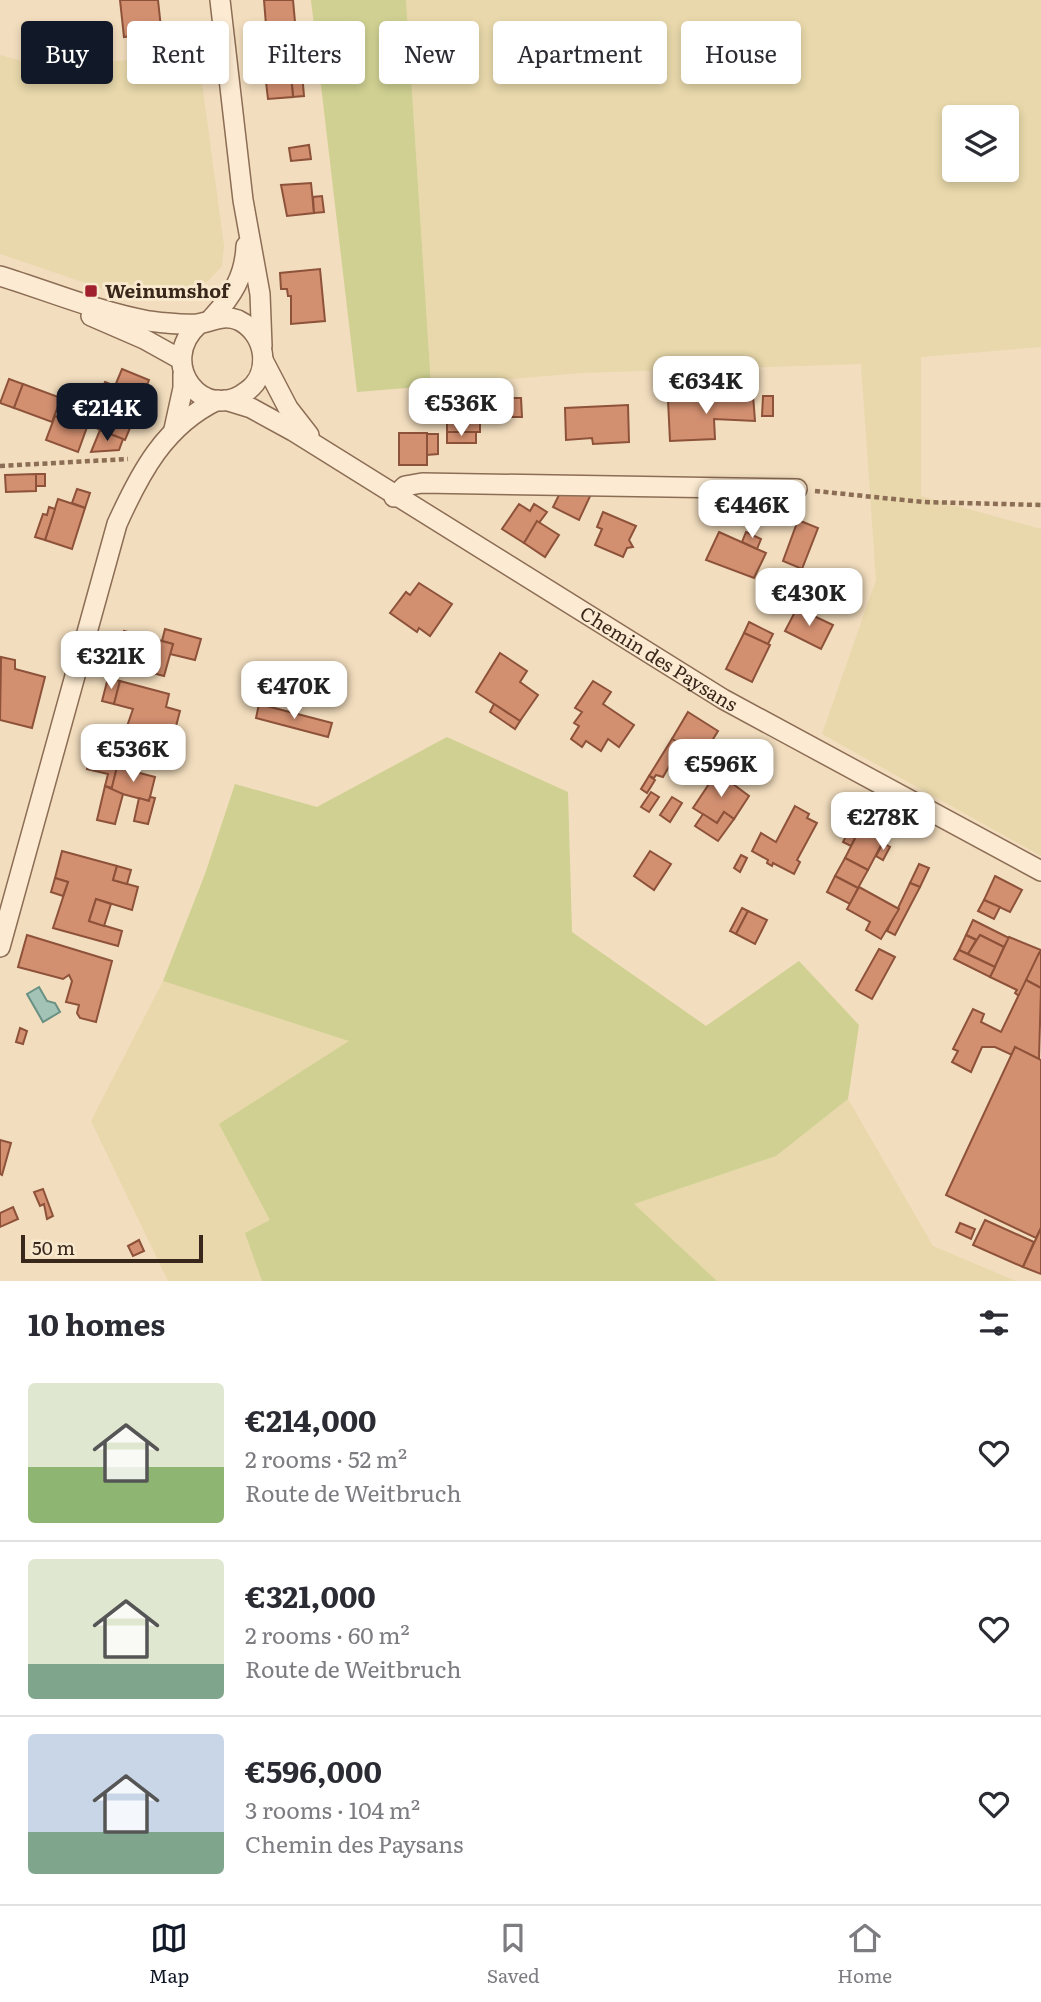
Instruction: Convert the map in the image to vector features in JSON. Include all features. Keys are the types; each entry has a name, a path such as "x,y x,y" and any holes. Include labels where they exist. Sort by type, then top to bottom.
{"street":[{"path":"0,947 99,580 117,524 148,463 174,429 221,400 247,392 256,383 263,354 260,295 246,217 220,0"},
{"path":"174,429 183,388 182,366 186,339 236,288 243,271 246,217"},
{"path":"0,276 149,321 238,320 248,327 263,354"},
{"path":"0,276 144,338 182,366 196,392 221,400"},
{"name":"Chemin des Paysans","path":"263,354 288,408 318,447"},
{"name":"Chemin des Paysans","path":"221,400 251,408 318,447 394,497 723,699 1041,870"},
{"path":"394,497 405,486 422,483 797,489"}],"path":[{"path":"0,466 122,457 148,463"},
{"path":"797,489 923,502 1041,505"}],"shaded area":[{"path":"406,0 1041,0 1041,347 921,357 921,496 1041,529 1041,856 822,734 876,580 861,364 581,373 431,386 411,84 479,84 479,21 407,21"},
{"path":"0,55 21,61 21,84 113,84 113,62 127,60 127,84 202,84 224,246 222,266 208,281 172,300 133,299 0,254"},
{"path":"163,981 350,1041 271,1221 246,1233 262,1281 168,1281 91,1121"},
{"path":"39,987 47,1001 55,1003 60,1012 43,1022 27,994"},
{"path":"848,1099 933,1246 1016,1281 717,1281 633,1204 776,1156"}],"green space":[{"path":"311,0 406,0 407,21 379,21 379,84 411,84 431,386 357,392 321,84 365,84 365,21 313,21"},
{"path":"447,737 568,792 572,932 706,1026 799,961 859,1025 848,1099 776,1156 634,1204 717,1281 262,1281 245,1233 270,1220 219,1124 349,1041 163,981 205,874 235,784 317,807"}],"building":[{"path":"120,0 158,0 160,21 127,21 127,37 124,37"},
{"path":"264,0 293,0 295,21 266,21"},
{"path":"266,84 292,84 293,97 268,99"},
{"path":"292,84 303,84 304,96 293,97"},
{"path":"309,145 311,159 291,161 289,148"},
{"path":"311,183 314,213 287,216 281,185"},
{"path":"322,196 324,212 314,213 313,197"},
{"path":"320,269 325,321 291,324 291,296 288,296 287,289 281,289 280,273"},
{"path":"122,369 149,380 135,416 120,410 125,398 112,393"},
{"path":"9,379 23,384 14,408 0,403"},
{"path":"105,382 115,386 104,415 93,411"},
{"path":"23,384 61,398 52,422 14,408"},
{"path":"112,393 125,398 120,410 107,406"},
{"path":"753,395 755,421 714,419 715,439 670,441 668,400"},
{"path":"763,396 773,396 773,416 762,416"},
{"path":"503,398 521,398 522,417 504,417"},
{"path":"628,405 629,442 593,444 592,438 566,440 565,408"},
{"path":"107,406 135,416 125,440 98,429"},
{"path":"55,416 87,427 78,452 46,440"},
{"path":"447,419 480,419 480,432 447,432"},
{"path":"100,430 123,439 119,450 91,452"},
{"path":"447,432 476,432 476,443 447,443"},
{"path":"399,433 427,433 427,465 399,465"},
{"path":"427,434 438,434 438,454 427,455"},
{"path":"36,474 36,491 6,492 5,475"},
{"path":"36,474 45,474 45,486 36,486"},
{"path":"77,489 90,493 85,508 72,503"},
{"path":"561,491 592,492 579,520 553,507"},
{"path":"58,499 85,508 72,549 45,540"},
{"path":"519,504 530,511 534,504 547,512 524,543 502,529"},
{"path":"49,507 55,509 45,540 35,537 43,514 47,515"},
{"path":"603,512 636,526 629,540 633,547 627,548 623,557 595,545 602,529 597,527"},
{"path":"798,520 818,528 802,569 783,561"},
{"path":"537,521 559,535 545,557 524,543"},
{"path":"719,532 766,553 754,578 706,560"},
{"path":"746,532 761,539 757,549 742,542"},
{"path":"419,583 452,604 430,636 419,628 417,632 390,613 406,592 410,595"},
{"path":"797,608 833,625 821,649 785,631"},
{"path":"749,622 773,634 768,644 744,633"},
{"path":"165,629 201,639 195,660 170,654 173,644 162,641"},
{"path":"124,631 173,644 164,676 115,663"},
{"path":"744,633 770,645 752,682 726,669"},
{"path":"500,653 527,671 520,682 538,695 520,721 476,692"},
{"path":"1,657 15,660 15,669 45,677 32,728 0,720"},
{"path":"108,678 120,681 114,704 102,701"},
{"path":"120,681 169,694 166,707 180,711 175,730 161,726 156,744 124,735 133,709 114,704"},
{"path":"593,681 611,692 603,704 634,725 619,747 608,739 601,751 586,741 582,747 571,739 579,726 574,723 582,712 575,708"},
{"path":"259,704 332,723 328,737 256,718"},
{"path":"494,704 520,721 515,729 490,712"},
{"path":"688,712 718,731 702,757 672,739"},
{"path":"161,726 175,730 170,747 156,744"},
{"path":"672,739 693,752 690,757 679,749 663,777 649,776"},
{"path":"93,744 131,754 127,769 117,767 112,788 105,786 108,774 87,769"},
{"path":"117,767 155,777 149,801 111,791"},
{"path":"717,772 749,796 734,819 724,812 717,823 693,808"},
{"path":"649,776 655,780 647,793 641,789"},
{"path":"105,786 123,794 115,824 97,820"},
{"path":"651,792 659,797 649,812 641,807"},
{"path":"150,797 155,798 148,824 134,821 139,798 149,801"},
{"path":"672,797 682,803 670,822 660,815"},
{"path":"795,806 809,814 807,818 817,823 797,860 800,862 794,874 773,863 772,866 767,863 768,860 752,851 761,833 776,842"},
{"path":"724,812 734,819 718,841 695,826 703,814 717,823"},
{"path":"856,817 864,821 851,846 843,842"},
{"path":"865,819 888,832 868,870 845,858"},
{"path":"883,843 890,847 883,860 876,856"},
{"path":"62,851 117,866 113,880 138,887 132,910 96,899 89,921 122,931 118,946 53,928 68,882 55,878"},
{"path":"650,851 671,864 654,890 634,876"},
{"path":"741,855 747,858 740,872 734,868"},
{"path":"845,858 868,870 858,888 835,876"},
{"path":"919,864 929,868 920,887 910,883"},
{"path":"117,866 131,870 127,884 113,880"},
{"path":"835,876 858,888 850,904 827,892"},
{"path":"995,876 1022,890 1010,912 984,900"},
{"path":"55,878 68,882 63,896 51,892"},
{"path":"910,883 920,887 895,935 887,931"},
{"path":"859,887 899,909 881,939 866,930 870,922 847,909"},
{"path":"96,899 111,904 104,926 89,921"},
{"path":"984,900 1000,907 994,919 978,911"},
{"path":"742,908 748,911 736,934 730,931"},
{"path":"748,911 767,920 755,944 736,934"},
{"path":"973,920 1009,938 1004,947 980,935 977,940 966,935"},
{"path":"27,935 112,961 96,1022 80,1018 77,1013 79,1005 66,1002 72,981 69,975 63,979 18,967"},
{"path":"966,935 976,940 968,954 959,950"},
{"path":"980,935 1004,947 995,967 968,954"},
{"path":"1009,937 1041,950 1019,996 1015,993 1017,990 990,977"},
{"path":"879,949 895,957 872,999 856,990"},
{"path":"959,950 995,967 990,977 954,959"},
{"path":"1039,953 1041,954 1041,988 1026,980"},
{"path":"1026,980 1041,988 1039,1059 1015,1047 1012,1055 995,1047 982,1047 971,1072 952,1062 958,1051 953,1049 973,1009 984,1014 981,1022 1001,1032"},
{"path":"20,1028 27,1031 23,1044 16,1042"},
{"path":"1015,1047 1041,1060 1041,1228 1036,1238 946,1195"},
{"path":"0,1140 11,1143 2,1175 0,1174"},
{"path":"43,1189 53,1216 47,1219 44,1204 40,1206 34,1192"},
{"path":"13,1207 18,1219 0,1227 0,1213"},
{"path":"985,1220 1034,1242 1023,1267 973,1245"},
{"path":"960,1223 975,1229 971,1239 956,1232"},
{"path":"1041,1228 1041,1274 1023,1267"},
{"path":"139,1240 144,1251 133,1256 128,1246"}],"place":[{"name":"Weinumshof","path":"91,291"}]}
